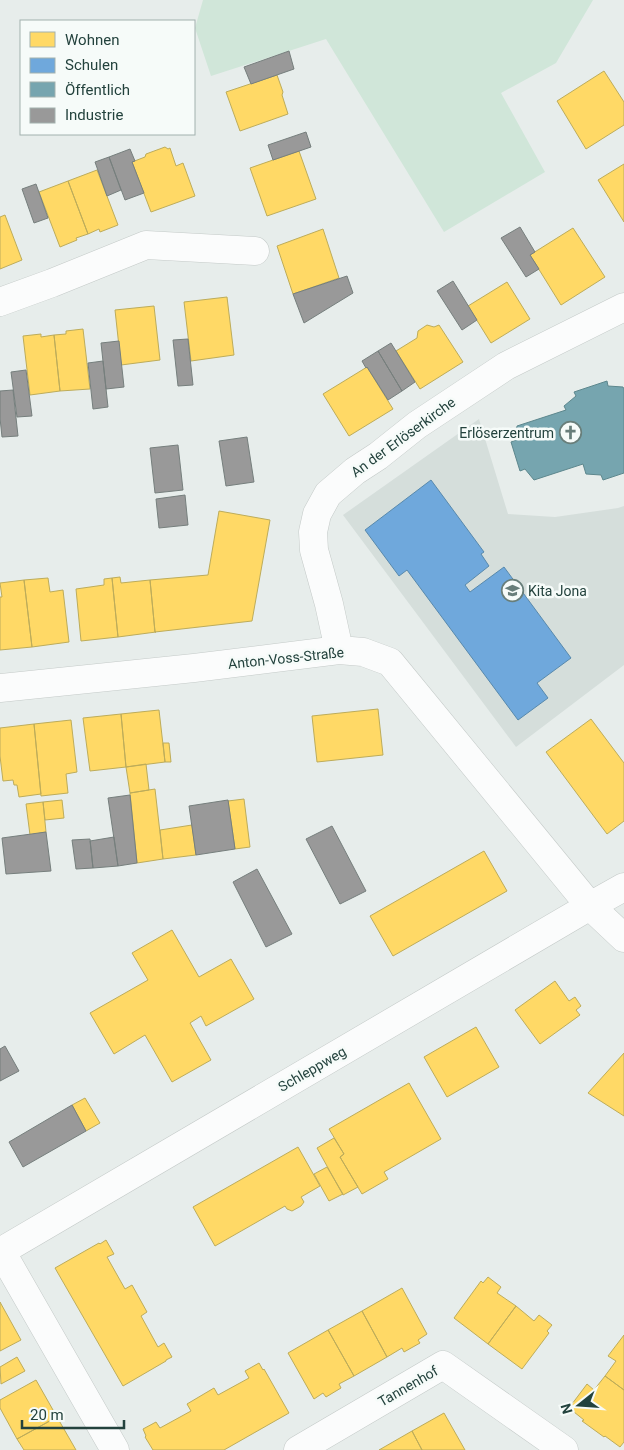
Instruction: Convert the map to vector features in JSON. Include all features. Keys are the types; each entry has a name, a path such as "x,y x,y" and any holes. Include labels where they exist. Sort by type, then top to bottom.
{"street":[{"path":"0,302 146,245 255,251"},
{"name":"An der Erlöserkirche","path":"339,650 314,550 317,514 328,494 355,471 378,456 417,425 506,366 624,307"},
{"name":"Anton-Voss-Straße","path":"0,688 194,668 339,650 363,652 390,662 590,906 624,938"},
{"name":"Schleppweg","path":"1,1252 624,887"},
{"path":"1,1252 115,1450"},
{"name":"Tannenhof","path":"298,1450 443,1365 564,1450"}],"shaded area":[{"name":"Kita Jona","path":"479,419 508,514 555,517 624,506 624,665 516,747 343,515"}],"green space":[{"path":"203,0 593,0 556,63 501,93 545,172 444,232 326,39 211,76 195,28"}],"building: Wohnen":[{"path":"604,71 624,102 624,125 586,149 557,101"},
{"path":"277,75 288,114 240,131 226,92"},
{"path":"165,147 170,148 176,166 183,163 195,196 151,212 132,162"},
{"path":"299,151 316,199 267,216 250,168"},
{"path":"624,164 624,222 598,180"},
{"path":"97,170 118,225 100,232 99,229 88,234 68,181"},
{"path":"68,181 88,234 60,247 39,192"},
{"path":"5,215 22,260 0,269 0,217"},
{"path":"573,228 605,277 561,305 530,255"},
{"path":"323,229 339,278 293,294 277,246"},
{"path":"507,282 530,319 491,343 468,306"},
{"path":"227,297 234,355 191,361 184,302"},
{"path":"154,306 160,360 121,365 115,310"},
{"path":"427,325 434,327 439,325 463,362 420,389 396,351 417,338 418,331"},
{"path":"83,329 90,389 60,391 54,335"},
{"path":"41,334 41,337 54,335 60,391 30,395 23,336"},
{"path":"367,367 393,409 349,436 323,394"},
{"path":"219,511 270,520 252,621 155,632 150,580 208,575"},
{"path":"120,577 121,583 150,580 156,632 118,637 112,578"},
{"path":"48,578 50,592 63,590 69,642 32,647 24,580"},
{"path":"112,578 118,637 81,641 76,589 104,585 104,579"},
{"path":"24,580 32,647 0,650 0,597 2,597 0,583"},
{"path":"378,709 383,755 317,762 312,716"},
{"path":"159,710 165,762 126,767 121,714"},
{"path":"121,714 126,767 90,771 83,718"},
{"path":"591,719 624,763 624,821 607,834 546,752"},
{"path":"71,720 77,772 66,774 68,793 41,796 34,724"},
{"path":"34,724 41,794 19,797 17,785 14,785 13,780 3,781 0,756 0,728"},
{"path":"163,743 169,743 171,762 165,762"},
{"path":"146,764 149,790 130,793 126,767"},
{"path":"155,789 163,859 137,863 130,793"},
{"path":"244,799 250,847 235,849 228,801"},
{"path":"62,800 64,818 45,820 43,802"},
{"path":"43,802 46,832 30,835 26,804"},
{"path":"192,825 196,855 163,859 160,830"},
{"path":"484,851 507,891 393,956 370,916"},
{"path":"172,930 199,977 231,959 254,999 206,1026 201,1016 190,1023 211,1060 172,1082 145,1035 114,1054 90,1013 148,980 132,953"},
{"path":"555,981 569,1001 575,997 581,1006 576,1010 580,1015 540,1044 515,1010"},
{"path":"476,1027 499,1067 447,1097 424,1057"},
{"path":"624,1053 624,1116 588,1093"},
{"path":"409,1083 441,1139 384,1172 388,1179 362,1194 340,1157 344,1154 329,1129"},
{"path":"85,1098 100,1123 86,1131 72,1105"},
{"path":"334,1138 344,1154 340,1157 358,1187 343,1195 317,1148"},
{"path":"298,1147 320,1186 301,1197 304,1202 301,1206 292,1211 285,1206 215,1246 193,1207"},
{"path":"327,1167 343,1194 329,1201 314,1174"},
{"path":"106,1240 114,1254 107,1257 125,1289 132,1285 147,1312 141,1316 158,1347 164,1343 172,1357 123,1386 55,1268"},
{"path":"488,1277 501,1287 497,1293 516,1306 488,1344 454,1318 481,1281 483,1283"},
{"path":"402,1288 427,1334 418,1340 420,1343 404,1352 402,1348 387,1357 362,1311"},
{"path":"0,1302 21,1340 0,1351"},
{"path":"516,1306 534,1321 539,1315 552,1325 547,1331 549,1333 522,1369 488,1344"},
{"path":"362,1311 387,1357 354,1376 328,1330"},
{"path":"328,1330 354,1376 339,1384 341,1388 326,1397 323,1393 314,1399 288,1353"},
{"path":"624,1335 624,1390 605,1376 616,1361 608,1356"},
{"path":"17,1357 25,1371 1,1384 0,1367"},
{"path":"259,1363 289,1413 224,1450 153,1450 145,1437 143,1429 156,1422 160,1428 191,1411 187,1404 214,1388 218,1395 249,1378 245,1371"},
{"path":"605,1376 624,1390 624,1442 620,1447 582,1421 584,1420 569,1408 587,1384 594,1390"},
{"path":"36,1380 57,1417 17,1439 0,1408 0,1400"},
{"path":"444,1413 465,1450 422,1450 412,1431"},
{"path":"57,1417 76,1450 24,1450 17,1439"},
{"path":"412,1431 422,1450 379,1450"}],"building: Schulen":[{"path":"431,480 484,552 481,554 489,566 465,585 470,592 504,567 571,658 537,683 548,698 518,720 407,570 399,576 365,530"}],"building: Öffentlich":[{"name":"Erlöserzentrum","path":"607,381 608,386 623,387 624,389 624,473 603,480 601,475 586,474 583,464 534,480 525,469 520,471 511,442 516,440 517,426 566,410 564,406 576,396 574,392"}],"building: Industrie":[{"path":"289,51 294,69 251,84 244,67"},
{"path":"306,132 311,147 273,160 268,145"},
{"path":"130,149 135,161 132,162 144,193 125,200 109,157"},
{"path":"109,157 121,190 107,196 95,162"},
{"path":"36,184 48,218 34,223 22,189"},
{"path":"520,227 535,252 530,255 539,269 526,277 501,238"},
{"path":"347,276 353,293 304,323 293,294"},
{"path":"453,281 477,320 462,330 437,291"},
{"path":"188,339 193,385 178,386 173,340"},
{"path":"119,341 124,387 106,389 101,343"},
{"path":"391,343 415,382 402,391 378,351"},
{"path":"378,351 402,391 388,400 362,361"},
{"path":"103,361 108,407 93,409 88,363"},
{"path":"26,370 32,416 17,417 11,372"},
{"path":"13,390 18,436 2,437 0,391"},
{"path":"247,437 254,482 226,486 219,441"},
{"path":"178,445 183,490 155,493 150,448"},
{"path":"185,495 188,525 159,528 156,499"},
{"path":"130,795 137,863 118,866 108,798"},
{"path":"228,800 235,849 196,855 189,806"},
{"path":"332,826 366,891 340,904 306,839"},
{"path":"46,832 51,871 6,874 2,838"},
{"path":"114,837 118,866 93,868 90,841"},
{"path":"90,839 93,868 76,869 72,840"},
{"path":"257,869 292,934 266,947 233,882"},
{"path":"5,1046 19,1071 0,1081 0,1049"},
{"path":"72,1105 86,1131 23,1167 9,1142"}],"place":[{"name":"Erlöserzentrum","path":"570,433"},
{"name":"Kita Jona","path":"512,591"}]}
